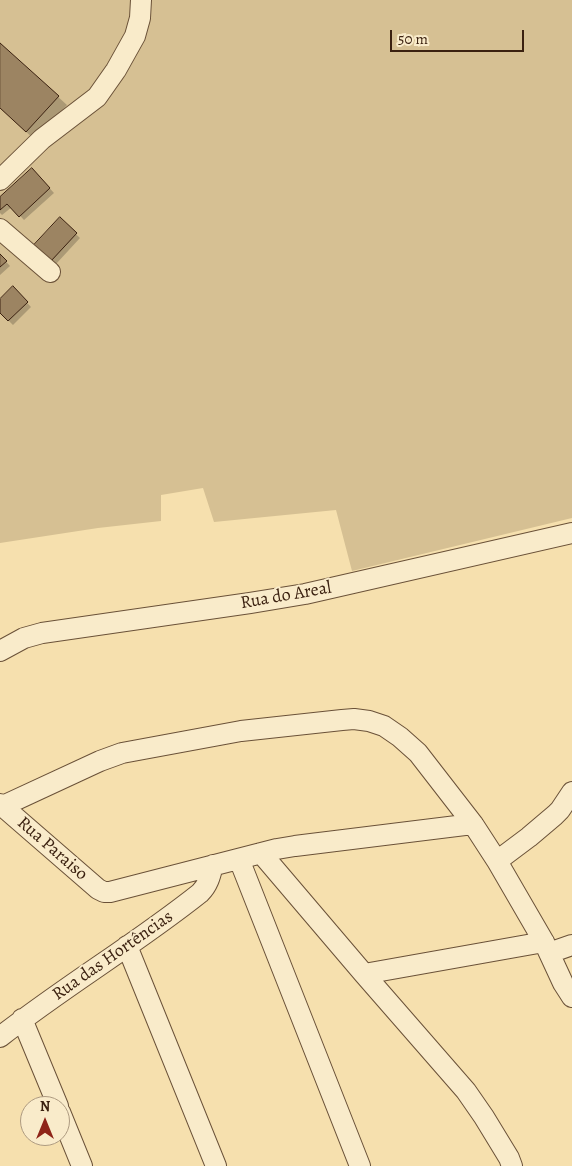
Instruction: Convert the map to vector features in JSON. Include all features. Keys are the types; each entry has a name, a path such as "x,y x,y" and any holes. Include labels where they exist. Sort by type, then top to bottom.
{"street":[{"path":"0,180 42,139 97,97 116,70 135,36 140,18 141,0"},
{"path":"0,229 50,272"},
{"name":"Rua do Areal","path":"0,651 24,638 42,633 305,594 572,533"},
{"path":"1,805 122,753 241,731 354,719 384,726 400,737 418,754 473,824 497,861 547,948 563,983 572,997"},
{"path":"497,861 555,816 572,792"},
{"name":"Rua Paraiso","path":"1,805 98,889 104,892 213,865"},
{"path":"213,865 295,846 473,824"},
{"path":"261,853 466,1091 484,1117 512,1166"},
{"path":"239,858 360,1166"},
{"name":"Rua das Hortências","path":"0,1036 200,893 207,886 213,865"},
{"path":"364,974 572,945"},
{"path":"127,946 216,1166"},
{"path":"22,1019 54,1096"},
{"path":"70,1137 82,1166"}],"shaded area":[{"path":"0,0 572,0 572,518 352,571 336,510 214,522 203,488 161,495 161,521 98,528 0,543"}],"building":[{"path":"0,43 59,96 26,132 0,108"},
{"path":"32,168 50,188 19,217 7,204 0,210 0,197"},
{"path":"60,217 77,233 51,261 34,245"},
{"path":"0,254 7,261 0,267"},
{"path":"13,286 28,302 8,321 0,313 0,299"}]}
